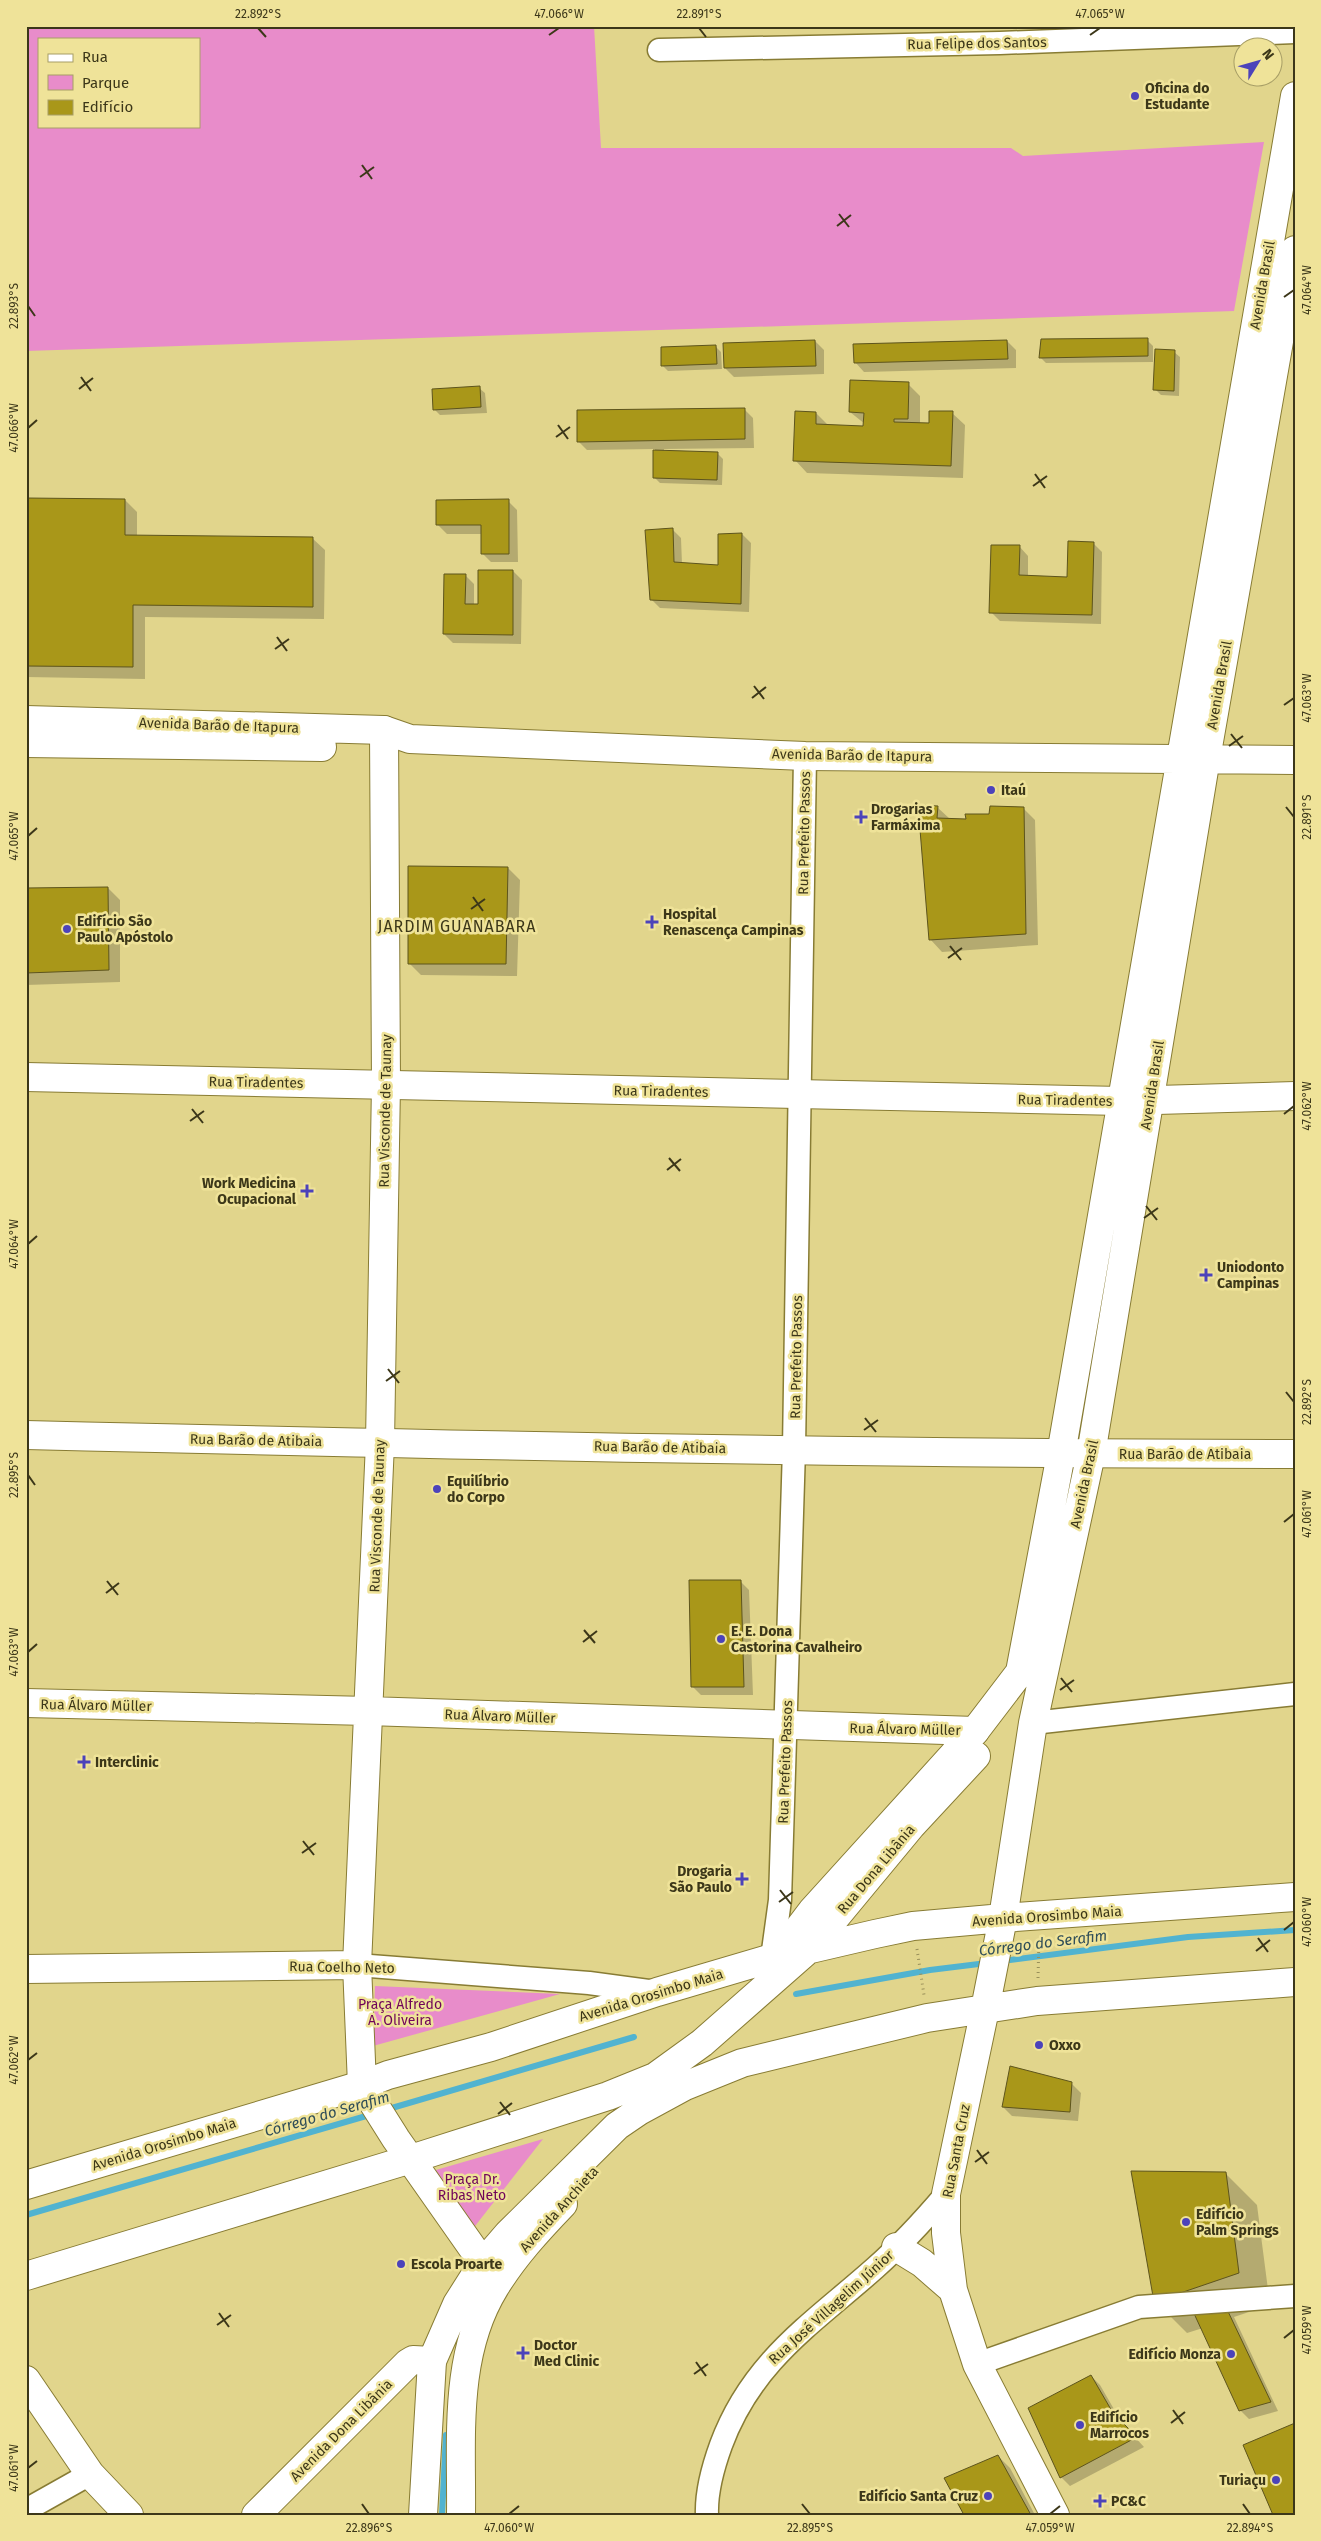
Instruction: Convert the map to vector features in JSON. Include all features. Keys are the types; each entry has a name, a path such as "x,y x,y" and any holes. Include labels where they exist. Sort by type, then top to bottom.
{"main road":[{"name":"Avenida Brasil","path":"1001,1927 1033,1723 1091,1454 1150,1100 1193,758 1295,96"},
{"name":"Avenida Brasil","path":"975,1731 1020,1672 1061,1454 1121,1101 1193,758 1295,250"},
{"name":"Avenida Barão de Itapura","path":"26,720 805,756 1295,760"},
{"name":"Avenida Barão de Itapura","path":"26,743 358,747 393,738"},
{"name":"Rua Visconde de Taunay","path":"393,738 380,1443 357,1965 367,2094 483,2264"},
{"name":"Rua Tiradentes","path":"26,1077 1121,1101 1295,1096"},
{"name":"Rua Barão de Atibaia","path":"26,1435 380,1443 1061,1454 1295,1454"},
{"name":"Rua Dona Libânia","path":"403,2149 608,2096 654,2077 702,2042 810,1948 911,1826 969,1764 999,1728 1012,1705 1020,1672"},
{"name":"Rua Álvaro Müller","path":"26,1704 368,1711 975,1731"},
{"name":"Rua Dona Libânia","path":"775,1958 812,1911 975,1731"},
{"name":"Avenida Orosimbo Maia","path":"26,2185 367,2094 388,2076 491,2047 657,1992 810,1948 913,1926 1001,1927 1039,1916 1295,1897"},
{"name":"Rua Santa Cruz","path":"1001,1927 946,2194 946,2234 953,2290 978,2364 1055,2515"},
{"name":"Rua Coelho Neto","path":"26,1969 357,1965"},
{"path":"423,2515 432,2364 457,2304 483,2264 508,2234 617,2126 662,2097 732,2067 987,2001 1037,2001 1295,1982"},
{"name":"Avenida Anchieta","path":"461,2515 463,2384 475,2331 495,2287 530,2239 625,2140 662,2110 732,2067"},
{"path":"26,2276 403,2149"},
{"path":"896,2247 922,2264 953,2290"},
{"name":"Avenida Dona Libânia","path":"256,2515 408,2363 413,2360 432,2364"},
{"path":"26,2380 90,2474 129,2515"}],"street":[{"name":"Rua Felipe dos Santos","path":"659,50 1000,34 1295,32"},
{"name":"Rua Prefeito Passos","path":"775,1958 780,1900 794,1449 805,756"},
{"path":"1033,1723 1295,1694"},
{"name":"Rua Coelho Neto","path":"357,1965 589,1983 657,1992"},
{"name":"Rua José Villagelim Júnior","path":"707,2515 706,2500 716,2458 730,2420 747,2390 769,2361 896,2247 946,2194"},
{"path":"978,2364 1139,2307 1295,2296"},
{"path":"26,2510 90,2474"}],"path":[{"path":"1037,2001 1039,1916"},
{"path":"913,1926 927,2018"}],"green space":[{"path":"26,26 594,26 601,148 1011,148 1023,156 1264,142 1234,311 26,351"},
{"name":"Praça Alfredo A. Oliveira","path":"375,1986 560,1994 373,2046"},
{"name":"Praça Dr. Ribas Neto","path":"543,2139 472,2230 429,2172"}],"building":[{"path":"1148,338 1148,356 1039,358 1041,339"},
{"path":"815,340 816,366 724,368 723,343"},
{"path":"1007,340 1008,359 854,363 853,344"},
{"path":"716,345 717,364 661,366 661,347"},
{"path":"1155,349 1175,350 1174,391 1153,390"},
{"path":"850,380 909,382 908,419 894,419 894,422 929,423 929,411 953,411 951,466 793,461 795,411 816,412 816,424 863,426 864,413 849,412"},
{"path":"480,386 481,407 433,410 432,389"},
{"path":"745,408 745,439 577,442 577,410"},
{"path":"653,450 718,452 717,480 653,478"},
{"path":"26,498 125,499 125,535 313,537 313,607 133,605 133,667 26,666"},
{"path":"509,499 509,554 481,554 481,525 436,525 436,500"},
{"path":"673,528 674,562 718,565 718,534 742,533 741,604 650,600 645,530"},
{"path":"1068,541 1094,542 1092,615 989,613 991,545 1020,545 1019,575 1067,577"},
{"path":"478,570 513,570 513,635 443,634 444,574 466,574 465,604 478,604"},
{"path":"918,805 938,806 937,818 966,819 965,814 989,814 990,806 1024,807 1026,934 929,940"},
{"path":"408,866 508,867 506,964 408,964"},
{"name":"Edifício São Paulo Apóstolo","path":"108,887 109,970 26,973 26,888"},
{"path":"689,1580 741,1580 744,1687 691,1687"},
{"path":"1010,2066 1072,2082 1070,2112 1002,2107"},
{"name":"Edifício Palm Springs","path":"1131,2171 1226,2172 1239,2273 1154,2302"},
{"name":"Edifício Monza","path":"1224,2303 1271,2402 1239,2411 1191,2307"},
{"name":"Edifício Marrocos","path":"1091,2375 1113,2413 1137,2437 1060,2478 1028,2408"},
{"name":"Turiaçu","path":"1295,2423 1295,2515 1273,2515 1243,2445"},
{"name":"Edifício Santa Cruz","path":"998,2455 1031,2515 964,2515 944,2478"}],"waterway":[{"name":"Córrego do Serafim","path":"1002,1961 1188,1937 1295,1930"},
{"name":"Córrego do Serafim","path":"796,1994 930,1970 987,1963"},
{"name":"Córrego do Serafim","path":"385,2110 634,2037"},
{"name":"Córrego do Serafim","path":"26,2215 373,2114"},
{"path":"442,2515 446,2435"}],"place":[{"name":"Oficina do Estudante","path":"1135,96"},
{"name":"Itaú","path":"991,790"},
{"name":"Drogarias Farmáxima","path":"861,817"},
{"name":"Hospital Renascença Campinas","path":"652,922"},
{"name":"Edifício São Paulo Apóstolo","path":"67,929"},
{"name":"Work Medicina Ocupacional","path":"307,1191"},
{"name":"Uniodonto Campinas","path":"1206,1275"},
{"name":"Equilíbrio do Corpo","path":"437,1489"},
{"name":"E. E. Dona Castorina Cavalheiro","path":"721,1639"},
{"name":"Interclinic","path":"84,1762"},
{"name":"Drogaria São Paulo","path":"742,1879"},
{"name":"Oxxo","path":"1039,2045"},
{"name":"Edifício Palm Springs","path":"1186,2222"},
{"name":"Escola Proarte","path":"401,2264"},
{"name":"Doctor Med Clinic","path":"523,2353"},
{"name":"Edifício Monza","path":"1231,2354"},
{"name":"Edifício Marrocos","path":"1080,2425"},
{"name":"Turiaçu","path":"1276,2480"},
{"name":"Edifício Santa Cruz","path":"988,2496"},
{"name":"PC&C","path":"1100,2501"}],"district":[{"name":"JARDIM GUANABARA","path":"457,926"}]}
